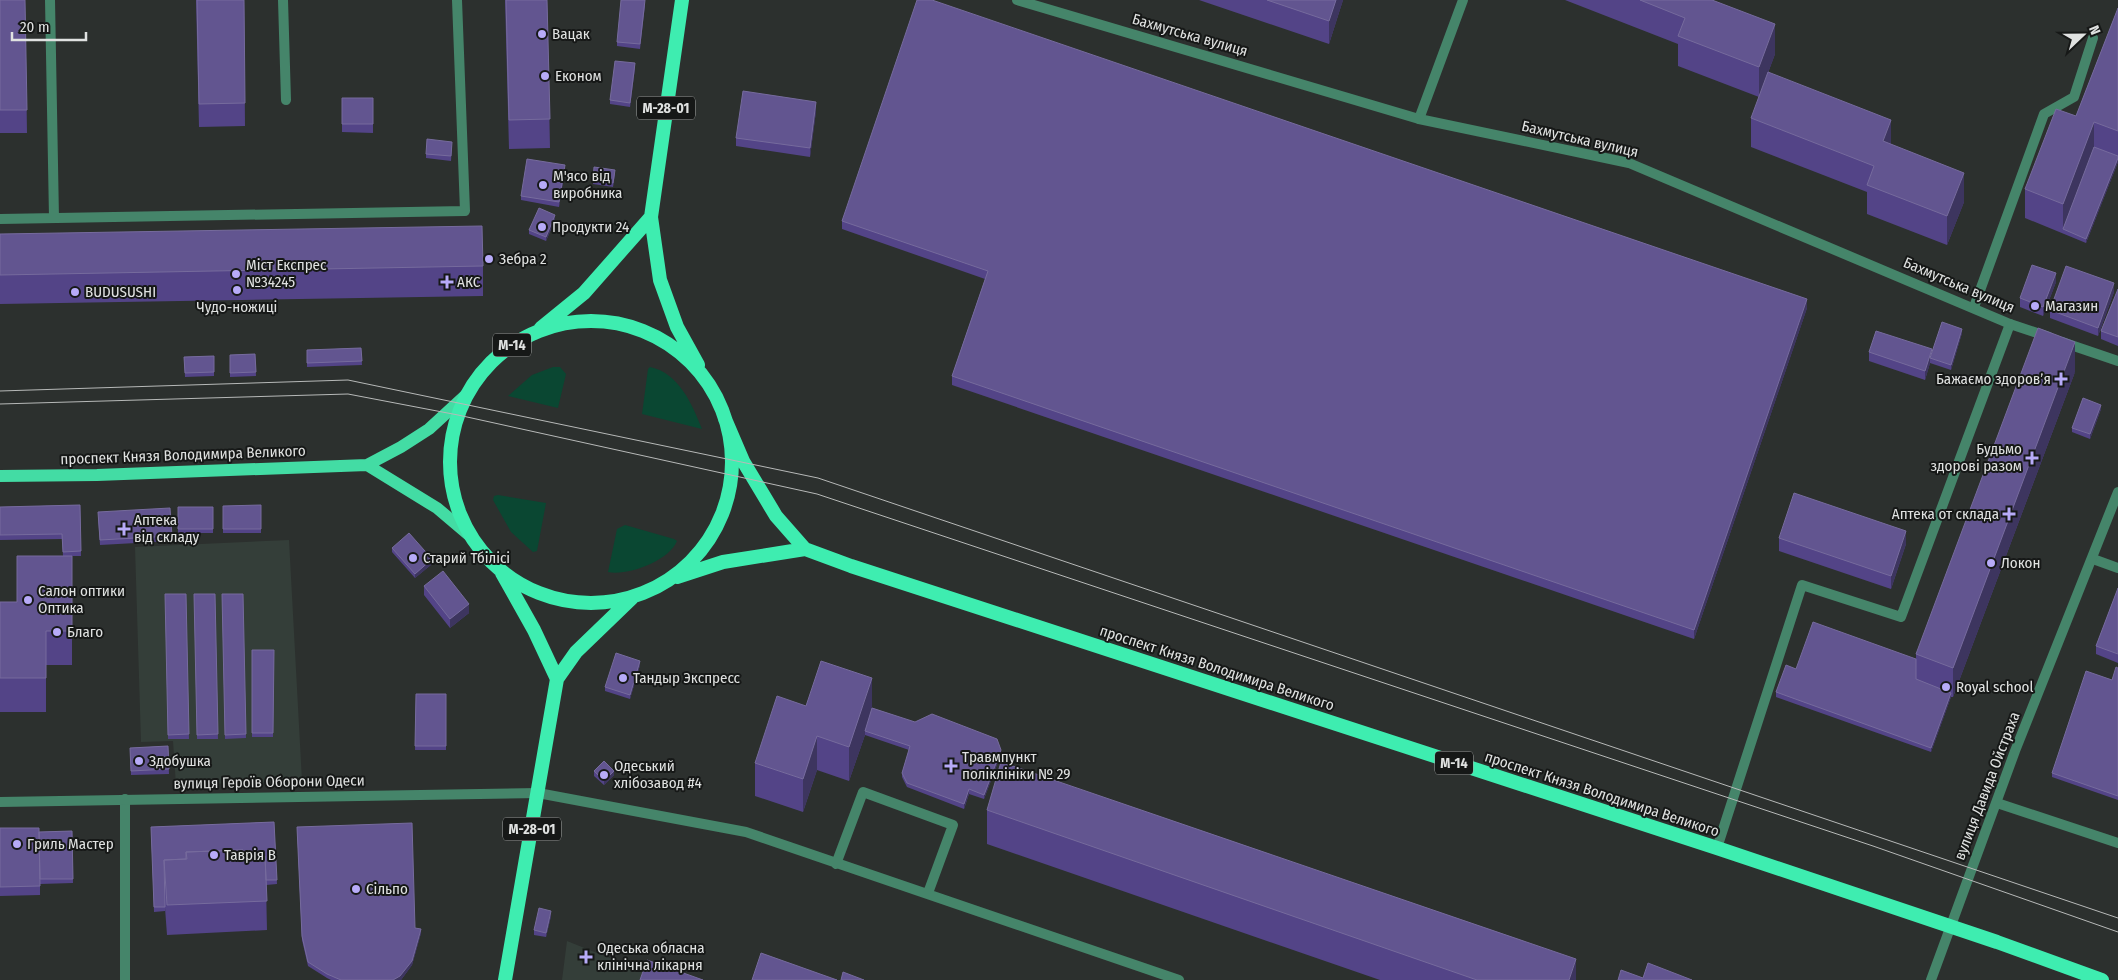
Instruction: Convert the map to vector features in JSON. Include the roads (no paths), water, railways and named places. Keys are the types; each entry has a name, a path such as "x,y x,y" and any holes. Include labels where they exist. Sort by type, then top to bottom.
{"highway":[{"name":"М-28-01","path":"682,0 650,216 660,280 677,327 705,379"},
{"path":"538,331 584,293 650,216"},
{"name":"М-14","path":"583,321 630,326 672,346 705,379 725,419 732,459 732,474 723,514 702,550 672,579 632,598 586,604 541,595 502,572 470,536 454,497 449,456 458,415 466,395 485,368 509,346 538,331 583,321"},
{"name":"проспект Князя Володимира Великого","path":"725,419 753,479 776,516 805,549 850,566 1717,848 1951,926 2102,980"},
{"name":"проспект Князя Володимира Великого","path":"672,579 723,562 805,549"},
{"path":"502,572 534,630 557,679"},
{"name":"М-28-01","path":"505,980 557,679 576,652 632,598"}],"main road":[{"name":"проспект Князя Володимира Великого","path":"0,476 97,475 367,465 401,448 429,429 466,395"},
{"name":"М-14","path":"367,465 437,508 470,536"}],"street":[{"path":"50,0 54,218"},
{"path":"283,0 286,100"},
{"path":"0,219 465,211 457,0"},
{"name":"Бахмутська вулиця","path":"1016,0 1419,119 1629,163 1974,307 2010,324 2118,361"},
{"path":"1419,119 1463,0"},
{"path":"1974,307 2044,114 2074,97 2092,38"},
{"path":"1717,848 1802,586 1901,617 2010,324"},
{"name":"вулиця Давида Ойстраха","path":"1931,980 1996,803 2118,492"},
{"path":"2093,559 2118,568"},
{"path":"836,864 862,792 953,825 928,894"},
{"name":"вулиця Героїв Оборони Одеси","path":"0,802 538,793 746,832 1179,980"},
{"path":"125,799 125,980"},
{"path":"1996,803 2118,844"}],"tram line":[{"path":"0,391 348,380 818,478 2118,918"},
{"path":"0,404 348,394 458,415 817,494 1873,846 2118,932"}],"place":[{"name":"Вацак","path":"542,34"},
{"name":"Економ","path":"545,76"},
{"name":"М'ясо від виробника","path":"543,185"},
{"name":"Продукти 24","path":"542,227"},
{"name":"Зебра 2","path":"489,259"},
{"name":"Міст Експрес №34245","path":"236,274"},
{"name":"АКС","path":"447,282"},
{"name":"Чудо-ножиці","path":"237,290"},
{"name":"BUDUSUSHI","path":"75,292"},
{"name":"Магазин","path":"2035,306"},
{"name":"Бажаємо здоровʼя","path":"2061,379"},
{"name":"Будьмо здорові разом","path":"2032,458"},
{"name":"Аптека от склада","path":"2009,514"},
{"name":"Аптека від складу","path":"124,529"},
{"name":"Старий Тбілісі","path":"413,558"},
{"name":"Локон","path":"1991,563"},
{"name":"Салон оптики Оптика","path":"28,600"},
{"name":"Благо","path":"57,632"},
{"name":"Тандыр Экспресс","path":"623,678"},
{"name":"Royal school","path":"1946,687"},
{"name":"Здобушка","path":"139,761"},
{"name":"Травмпункт поліклініки № 29","path":"951,766"},
{"name":"Одеський хлібозавод #4","path":"604,775"},
{"name":"Гриль Мастер","path":"17,844"},
{"name":"Таврія В","path":"214,855"},
{"name":"Сільпо","path":"356,889"},
{"name":"Одеська обласна клінічна лікарня","path":"586,957"}]}
